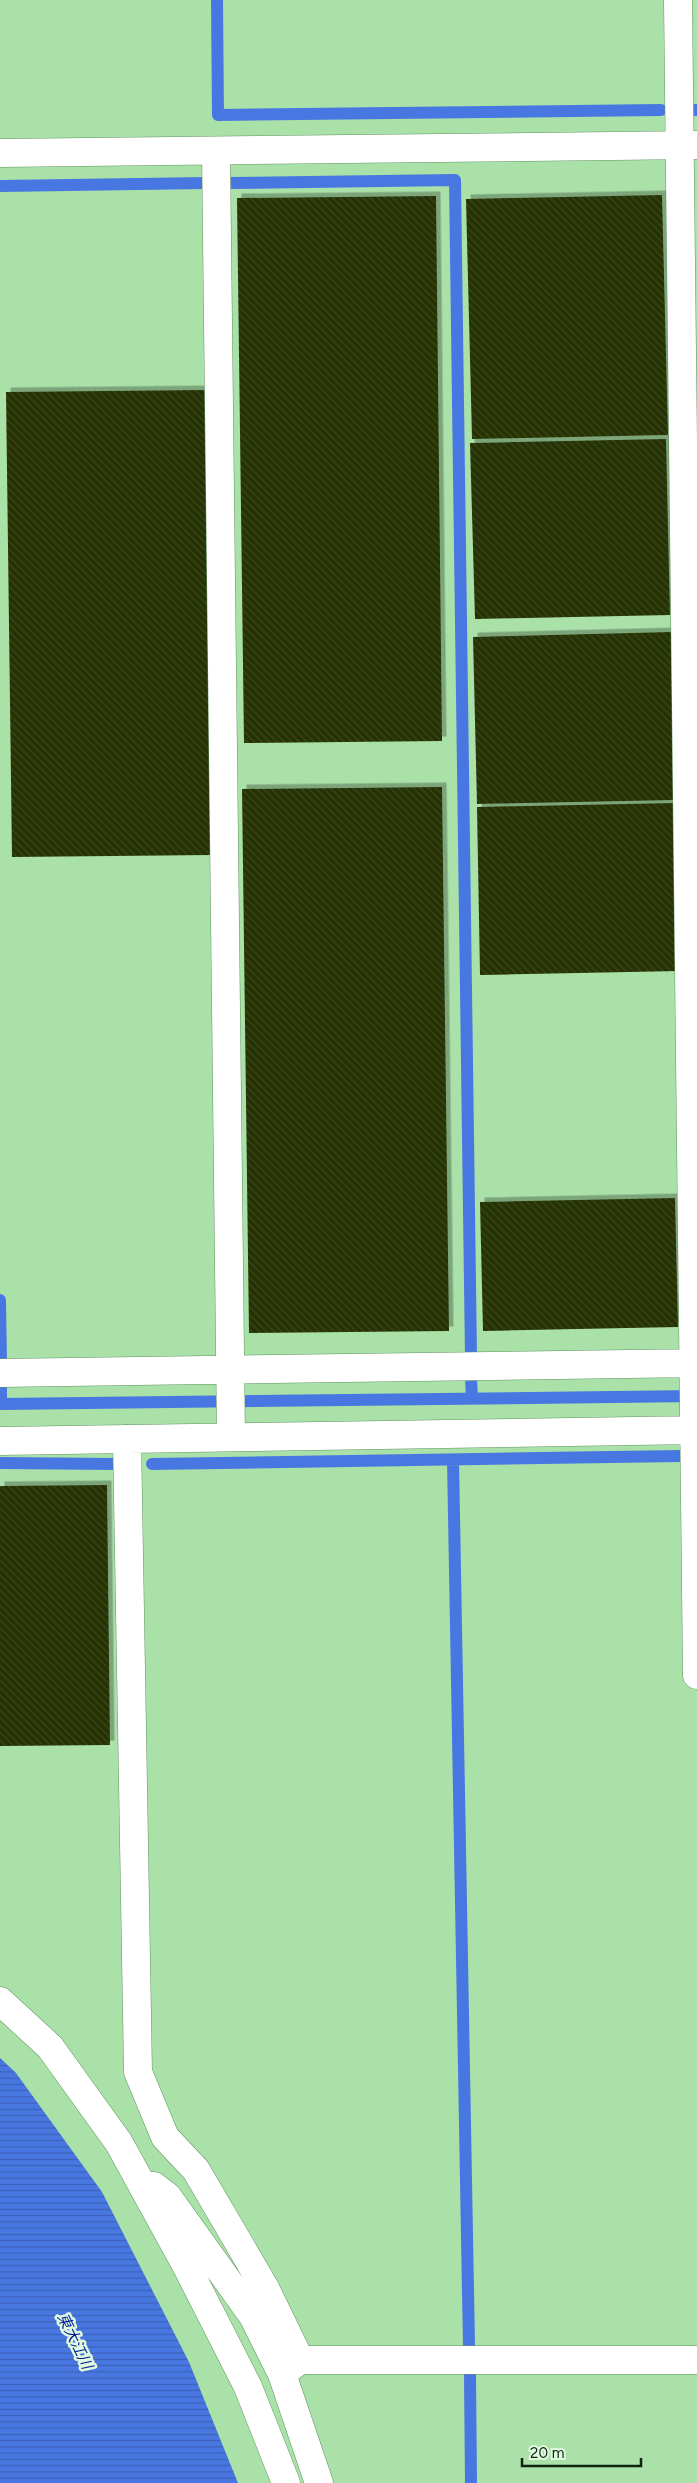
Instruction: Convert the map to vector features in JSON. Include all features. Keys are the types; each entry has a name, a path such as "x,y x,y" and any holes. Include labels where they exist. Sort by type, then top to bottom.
{"street":[{"path":"678,0 688,146 697,1674"},
{"path":"0,153 688,146"},
{"path":"216,150 232,1428"},
{"path":"0,1374 231,1376 695,1368"},
{"path":"0,1441 127,1439 232,1428 696,1424"},
{"path":"127,1439 138,2072 165,2137 196,2170 265,2288 291,2367 319,2483"},
{"path":"0,2001 50,2047 119,2143 187,2267 248,2387 286,2483"},
{"path":"135,2173 167,2196 291,2367"},
{"path":"291,2367 697,2360"}],"water":[{"name":"東大江川","path":"0,2058 16,2073 102,2192 189,2362 238,2483 0,2483"}],"building":[{"path":"662,195 668,435 472,439 466,199"},
{"path":"436,196 442,741 244,743 237,198"},
{"path":"206,390 212,855 12,857 6,392"},
{"path":"666,439 670,615 475,619 470,443"},
{"path":"671,632 675,800 477,804 473,637"},
{"path":"442,787 449,1331 249,1333 242,789"},
{"path":"675,803 679,971 480,975 477,807"},
{"path":"675,1198 678,1327 483,1331 480,1202"},
{"path":"107,1485 110,1745 0,1746 0,1486"}],"waterway":[{"path":"217,0 218,115 661,110"},
{"path":"231,183 455,180 471,1357"},
{"path":"0,186 207,183"},
{"path":"0,1300 1,1362"},
{"path":"471,1379 472,1398"},
{"path":"1,1387 1,1404"},
{"path":"0,1404 697,1396"},
{"path":"152,1464 681,1456"},
{"path":"453,1460 469,2346"},
{"path":"0,1463 115,1464"},
{"path":"470,2375 471,2483"}]}
